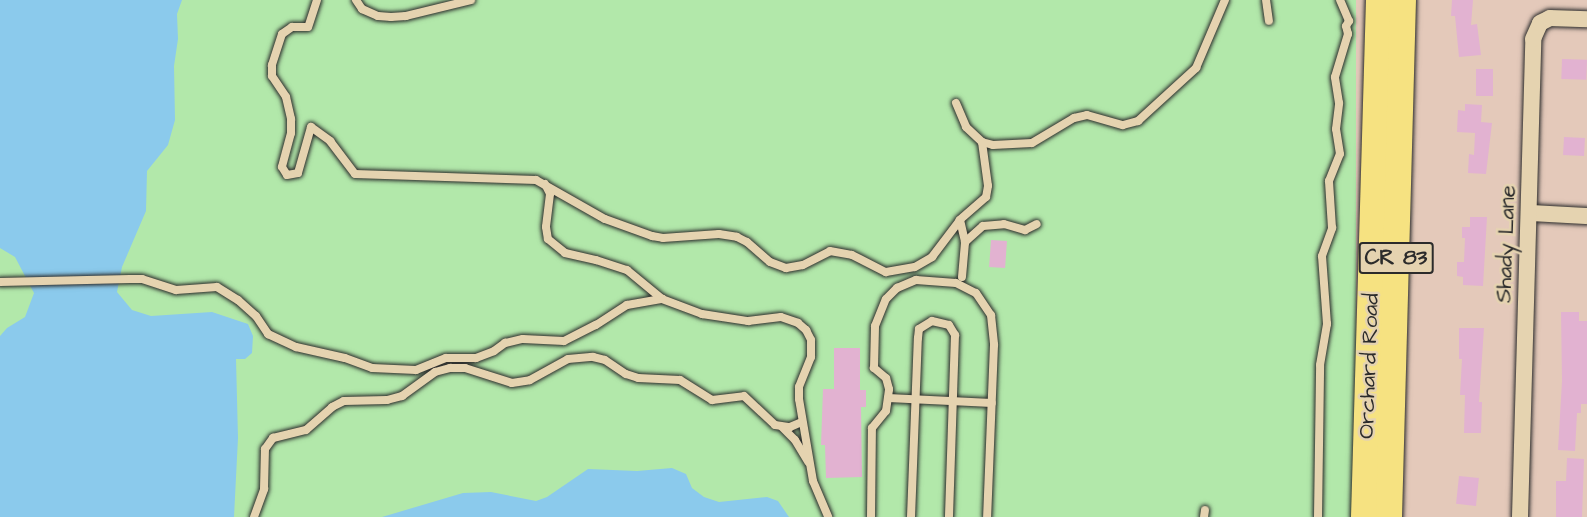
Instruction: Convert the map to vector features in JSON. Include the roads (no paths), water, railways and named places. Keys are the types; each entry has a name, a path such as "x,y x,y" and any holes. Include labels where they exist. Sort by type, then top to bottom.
{"main road":[{"name":"Orchard Road","path":"1364,517 1379,0"},
{"name":"Orchard Road","path":"1389,517 1403,0"}],"street":[{"name":"Shady Lane","path":"1520,517 1533,36 1540,23 1550,18 1587,19"},
{"path":"1530,213 1587,216"}],"lane":[{"path":"317,0 308,27 292,27 282,34 272,65 272,76 286,96 291,119 291,133 282,167 287,175 298,173 311,127 330,141 355,174 446,179 518,178 545,183 605,219 651,236 663,238 687,234 719,234 737,237 747,242 770,262 786,268 803,265 830,251 852,255 886,272 915,267 932,257 960,220 981,202 988,191 982,142"},
{"path":"356,0 362,9 378,16 391,17 416,14 471,0"},
{"path":"956,103 966,127 982,142 993,145 1032,143 1074,118 1087,115 1124,125 1138,121 1196,68 1225,0"},
{"path":"1266,0 1269,21"},
{"path":"1318,517 1320,365 1327,324 1322,256 1332,228 1329,186 1340,154 1336,129 1339,103 1335,77 1348,34 1346,26 1349,21 1340,0"},
{"path":"545,183 550,194 546,227 548,239 565,254 596,260 627,270 662,299 702,314 748,321 781,317 798,323 806,330 811,340 811,357 799,387 802,422 813,481"},
{"path":"960,220 965,242 962,277"},
{"path":"965,242 983,225 1004,224 1025,230 1037,224"},
{"path":"0,282 142,279 176,290 217,287 238,300 256,316 268,334 296,347 345,358 372,368 416,370 446,358 476,358 494,351 505,343 523,339 564,341 596,325 627,305 662,299"},
{"path":"871,517 872,428 886,411 889,390 886,378 874,368 877,316 886,299 897,288 916,280 956,283 976,293 991,315 994,345 987,517"},
{"path":"911,517 919,329 932,321 949,325 955,335 949,517"},
{"path":"254,517 264,489 266,448 273,438 306,430 332,407 344,401 387,400 402,396 435,372 450,368 465,368 512,383 530,380 568,359 592,357 605,360 626,374 638,378 680,380 712,400 744,396 776,425 786,429 795,440 808,462 828,517"},
{"path":"888,398 992,403"},
{"path":"776,425 790,427 802,422"}],"water":[{"path":"0,0 182,0 177,14 178,39 174,66 175,120 168,145 147,171 146,211 122,267 117,292 132,310 151,316 212,312 248,324 253,336 252,353 245,359 236,359 238,438 234,517 0,517 0,336 7,328 25,317 34,293 15,257 0,248"},
{"path":"672,468 686,474 692,488 704,497 719,502 767,497 778,501 789,517 382,517 463,493 491,492 536,501 547,497 588,469 637,471"}]}
